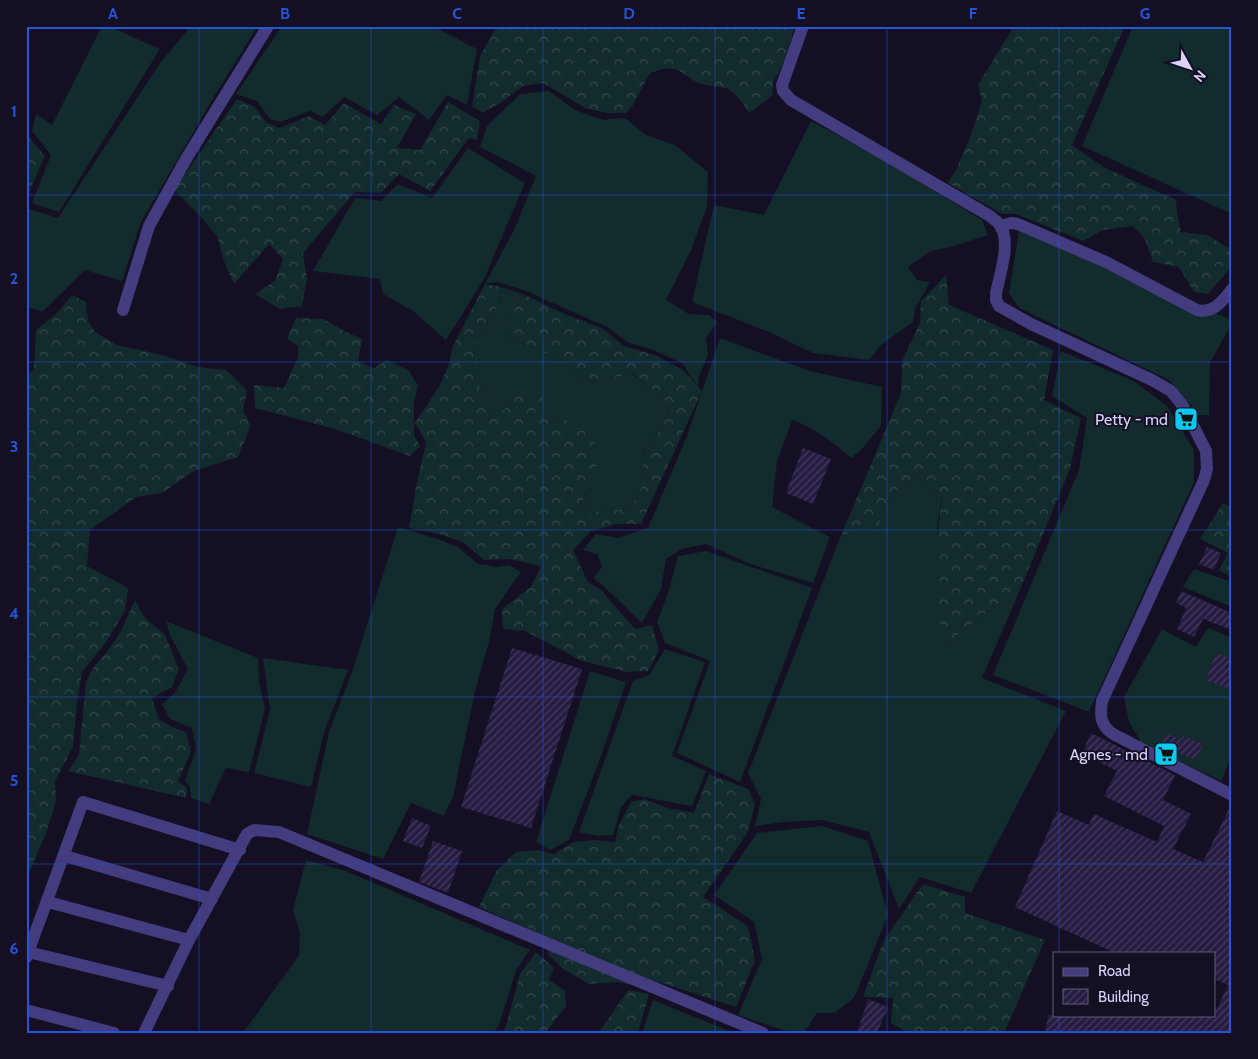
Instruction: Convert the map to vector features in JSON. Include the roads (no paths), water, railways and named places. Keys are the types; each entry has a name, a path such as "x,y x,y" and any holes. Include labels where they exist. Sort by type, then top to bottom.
{"street":[{"path":"123,310 149,226 186,159 268,26"},
{"path":"803,26 782,85 786,95 791,100 990,216 1000,224 1004,234 1005,245 996,293 997,303 1031,324 1152,380 1171,392 1183,406 1206,451 1207,469 1204,480 1102,701 1102,723 1105,729 1113,734 1232,795"},
{"path":"1001,228 1011,223 1020,225 1106,262 1197,310 1203,311 1215,308 1232,289"},
{"path":"168,986 27,955 84,802 240,850"},
{"path":"144,1033 189,940 240,850 247,834 254,830 279,832 763,1033"},
{"path":"65,856 212,899"},
{"path":"48,902 189,940"},
{"path":"26,1010 114,1033"}],"place":[{"name":"Petty - md","path":"1186,419"},
{"name":"Agnes - md","path":"1166,754"}]}
